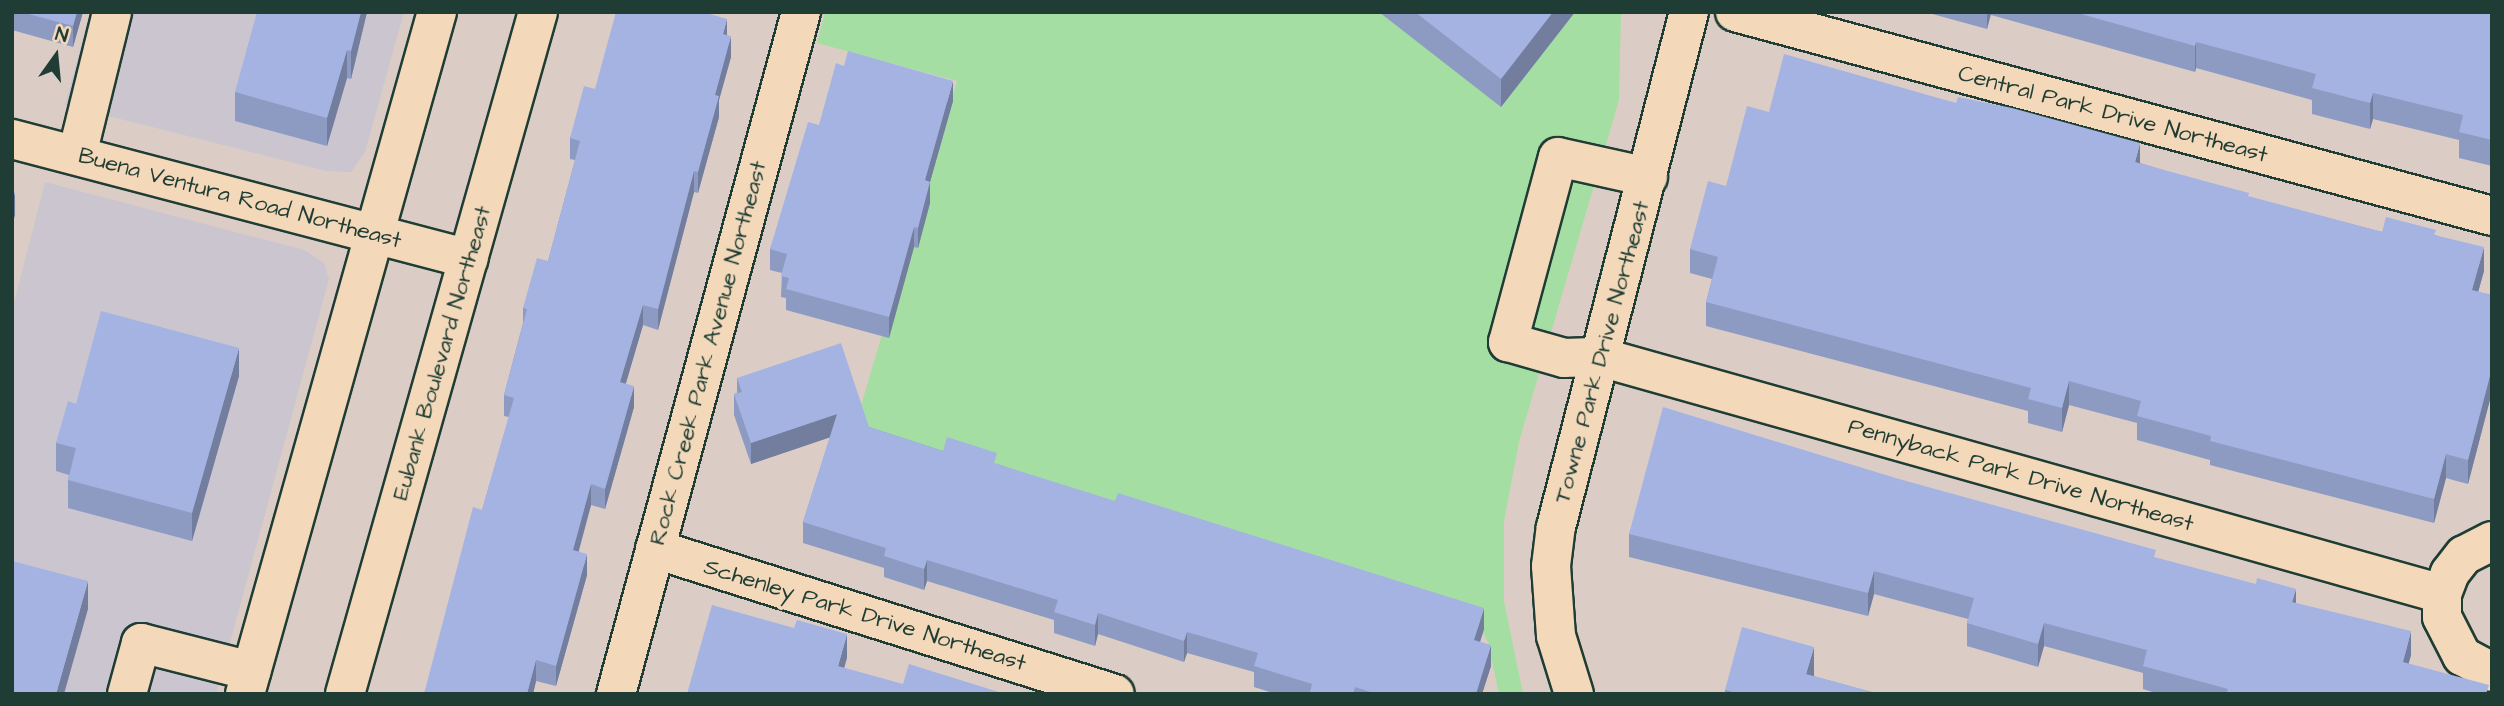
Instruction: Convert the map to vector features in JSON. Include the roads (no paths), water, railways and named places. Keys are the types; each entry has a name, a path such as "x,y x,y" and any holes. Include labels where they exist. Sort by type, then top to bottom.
{"street":[{"path":"76,155 112,12"},
{"path":"127,694 141,643 248,682 377,234 437,12"},
{"name":"Eubank Boulevard Northeast","path":"345,694 538,12"},
{"name":"Rock Creek Park Avenue Northeast","path":"615,694 801,12"},
{"name":"Towne Park Drive Northeast","path":"1574,694 1556,636 1551,566 1556,527 1689,12"},
{"name":"Central Park Drive Northeast","path":"1735,12 2492,216"},
{"name":"Buena Ventura Road Northeast","path":"12,139 468,259"},
{"name":"Pennyback Park Drive Northeast","path":"1648,177 1558,157 1508,342 1564,358 1600,357 2442,594"},
{"path":"2492,541 2464,555 2442,594 2442,617 2449,638 2462,656 2492,672"},
{"name":"Schenley Park Drive Northeast","path":"655,550 1115,694"}]}
